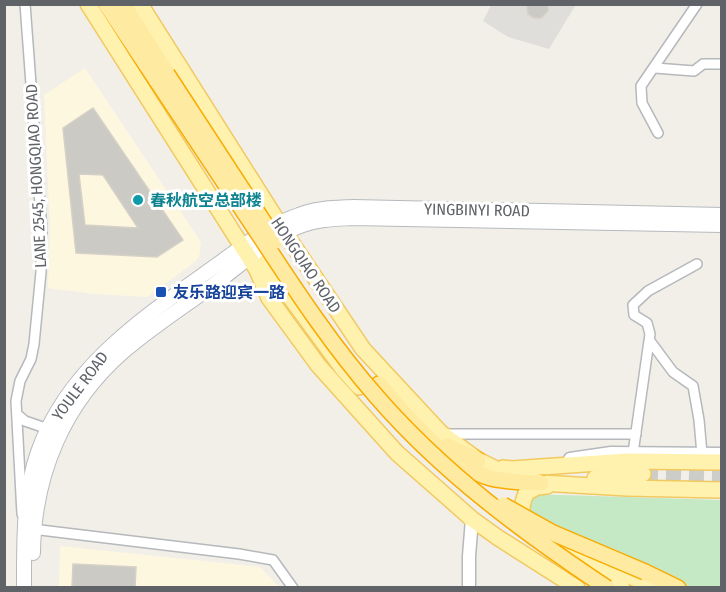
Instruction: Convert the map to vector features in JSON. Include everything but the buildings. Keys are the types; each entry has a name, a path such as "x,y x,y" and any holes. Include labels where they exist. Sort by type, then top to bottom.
{"highway":[{"path":"106,4 162,77 325,316 356,358 411,421 441,449 480,474 509,481 541,483"},
{"path":"123,4 162,77 316,320 378,398 459,480 513,524 607,588"},
{"path":"411,421 456,451 483,462"},
{"path":"430,452 500,503 528,520 678,588"}],"main road":[{"path":"88,4 276,292 342,381 403,445 480,516 513,540 593,588"},
{"name":"HONGQIAO ROAD","path":"140,4 282,229 363,349 441,434 483,462 517,478 541,483 722,490"},
{"name":"YINGBINYI ROAD","path":"254,259 299,214 353,207 722,215"},
{"name":"YINGBINYI ROAD","path":"282,229 326,219 353,218 722,225"},
{"path":"254,259 269,298 325,373 397,453 472,519 577,588"},
{"path":"254,259 343,369 383,413 470,494 488,508 622,588"},
{"name":"YOULE ROAD","path":"24,588 30,528 54,431 91,385 124,351 254,259"},
{"name":"HONGQIAO ROAD","path":"483,462 512,469 627,461 722,462"},
{"path":"541,483 643,474 542,467"},
{"path":"564,484 537,487 526,493 521,513 523,523 537,538 659,588"},
{"name":"YOULE ROAD","path":"30,528 33,588"}],"street":[{"name":"LANE 2545, HONGQIAO ROAD","path":"25,4 42,231 41,272 34,344 31,359 17,393 20,502 30,528"},
{"path":"658,133 642,103 642,86 697,4"},
{"path":"655,68 694,71 703,64 722,64"},
{"path":"633,453 650,329 646,323 634,315 633,305 648,291 697,264"},
{"path":"650,341 673,372 693,386 702,454"},
{"path":"18,415 25,421 54,431"},
{"path":"441,434 636,434"},
{"path":"542,467 574,458 611,453 722,454"},
{"path":"469,588 472,519"},
{"path":"30,528 273,560 293,588"}],"shaded area":[{"path":"491,5 575,6 549,49 508,37 483,21"},
{"path":"85,68 201,244 199,257 195,262 147,297 48,288 50,230 44,95"},
{"path":"60,546 260,567 279,587 59,588"}],"green space":[{"path":"528,494 721,500 721,587 690,587 528,516"}],"tunnel":[{"path":"643,474 722,477"}],"place":[{"name":"春秋航空总部楼","path":"138,200"},
{"name":"友乐路迎宾一路","path":"161,292"}]}
